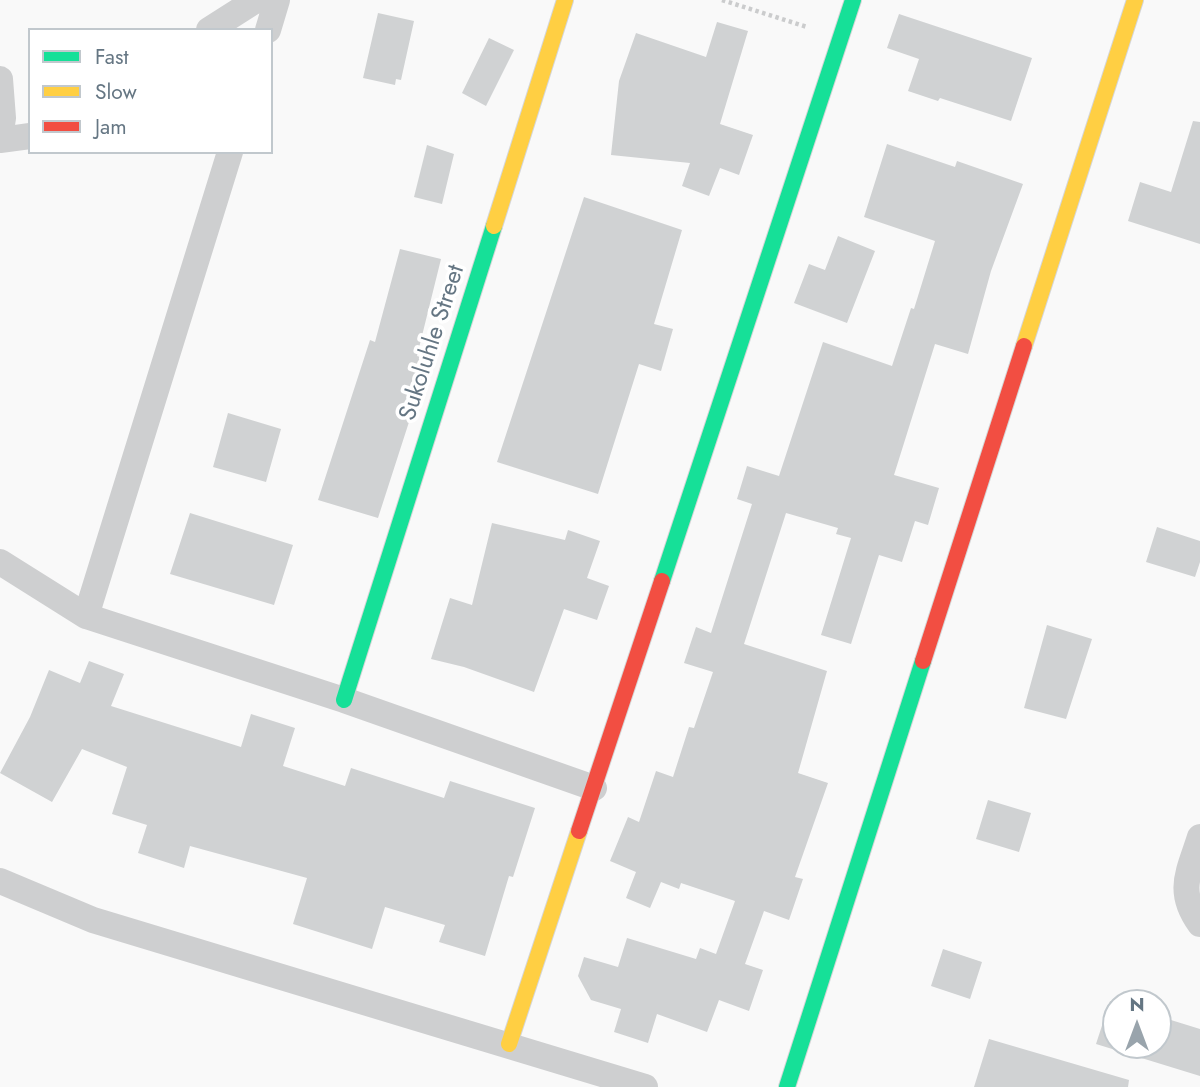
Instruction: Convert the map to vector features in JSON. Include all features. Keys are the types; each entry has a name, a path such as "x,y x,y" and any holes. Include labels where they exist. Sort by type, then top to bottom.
{"street":[{"path":"212,28 256,0"},
{"path":"269,28 277,0"},
{"name":"Sukoluhle Street","path":"344,700 565,0"},
{"path":"509,1044 853,0"},
{"path":"788,1087 1135,0"},
{"path":"0,79 3,118 0,138 28,136"},
{"path":"86,616 229,154"},
{"path":"0,562 86,616 344,700 594,788"},
{"path":"1200,837 1187,877 1187,906 1200,924"},
{"path":"0,881 93,920 645,1087"}],"path":[{"path":"722,0 841,38"}],"building":[{"path":"378,13 414,21 401,80 396,79 395,85 363,78"},
{"path":"899,14 1032,58 1011,121 940,98 938,101 908,91 919,59 887,48"},
{"path":"717,22 748,31 720,124 753,135 739,175 720,168 709,196 682,186 690,163 611,155 619,81 636,33 706,57"},
{"path":"489,38 514,50 486,106 462,93"},
{"path":"1193,121 1200,122 1200,244 1128,221 1140,182 1171,192"},
{"path":"887,144 955,167 957,161 1023,184 991,271 968,354 935,344 894,475 939,488 928,525 915,521 902,562 879,555 851,644 821,635 851,538 836,534 838,528 786,513 744,644 827,671 798,773 828,783 795,877 803,879 789,920 764,911 745,964 763,970 749,1011 719,1000 707,1032 657,1014 648,1043 614,1032 621,1009 591,1000 578,976 584,957 618,967 627,938 696,959 700,948 716,954 735,901 681,883 679,889 661,882 650,908 626,898 636,872 610,861 628,817 639,822 656,771 673,777 689,727 694,728 713,672 684,663 696,627 711,633 752,504 737,499 747,466 779,476 823,342 892,366 911,308 914,309 935,241 864,217"},
{"path":"427,145 454,154 442,204 414,197"},
{"path":"584,197 682,230 654,324 673,329 661,371 639,364 598,494 497,462"},
{"path":"838,236 875,251 847,323 794,303 809,264 825,270"},
{"path":"400,249 441,259 417,356 429,360 378,518 318,500 370,340 375,342"},
{"path":"228,413 281,429 266,482 213,467"},
{"path":"190,513 293,545 274,605 170,574"},
{"path":"492,523 565,540 568,530 600,541 587,578 609,586 597,620 564,609 534,692 464,667 431,659 450,598 472,605"},
{"path":"1157,527 1200,541 1200,562 1195,577 1146,562"},
{"path":"1047,625 1092,639 1066,719 1024,708"},
{"path":"89,661 124,674 111,706 241,747 251,714 295,728 283,766 345,786 351,768 444,798 450,781 535,808 513,877 509,876 485,956 439,942 445,925 385,907 372,949 293,924 307,878 190,846 184,868 138,853 147,825 112,814 127,767 82,749 52,802 0,773 30,717 49,670 80,683"},
{"path":"988,800 1031,813 1019,852 976,839"},
{"path":"943,949 982,962 970,999 931,986"},
{"path":"1172,1020 1200,1029 1200,1076 1145,1059 1172,1059"},
{"path":"1102,1026 1102,1046 1096,1044"},
{"path":"989,1039 1129,1080 1128,1087 974,1087"}],"traffic: fast":[{"path":"662,581 853,0"},
{"path":"344,700 494,226"},
{"path":"787,1087 923,661"}],"traffic: slow":[{"path":"494,226 565,0"},
{"path":"1024,346 1135,0"},
{"path":"509,1044 579,831"}],"traffic: jam":[{"path":"923,661 1024,346"},
{"path":"579,831 662,581"}]}
